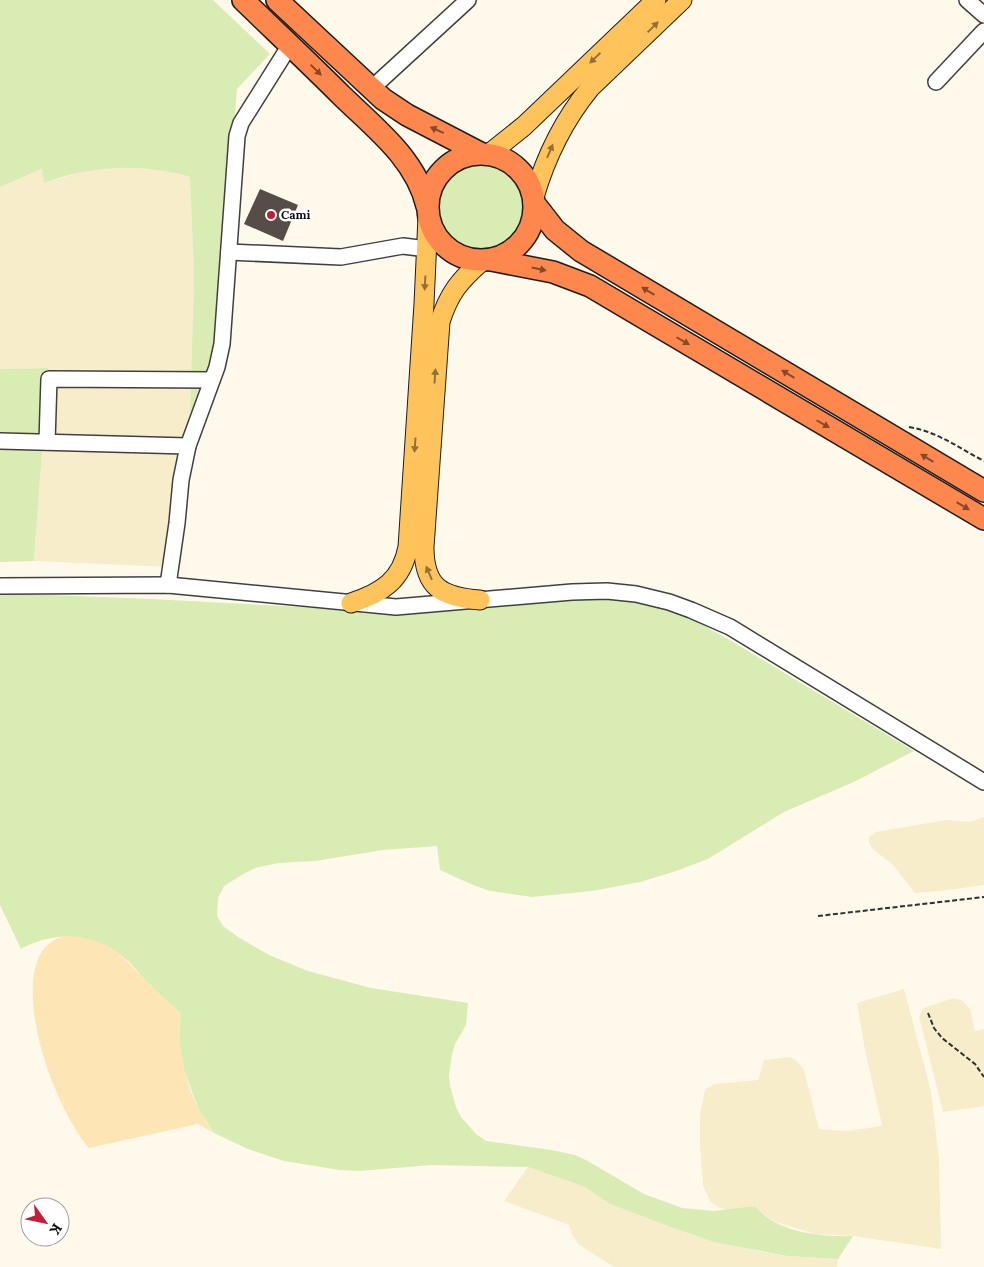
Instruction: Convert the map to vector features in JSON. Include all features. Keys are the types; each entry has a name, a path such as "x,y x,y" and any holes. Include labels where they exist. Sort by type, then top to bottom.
{"highway":[{"path":"243,0 392,144 414,172 424,195 435,234 447,248 463,258 486,260 553,272 590,286 984,519"},
{"path":"277,0 371,89 408,116 485,153 507,160 515,165 527,179 534,200 555,230 581,251 984,492"},
{"path":"428,212 428,198 434,181 446,166 462,157 485,153"},
{"path":"486,260 508,253 522,241 534,215 534,200"}],"main road":[{"path":"485,153 533,118 656,0"},
{"path":"534,200 552,145 565,121 581,98 682,0"},
{"path":"351,603 364,599 382,589 395,578 405,562 428,212"},
{"path":"480,600 454,598 438,589 428,573 424,558 424,547 440,322 448,298 458,283 486,260"}],"street":[{"path":"371,89 468,0"},
{"path":"967,0 984,15"},
{"path":"936,82 984,31"},
{"path":"168,585 181,480 188,446 212,380 222,344 237,136 241,123 290,45"},
{"path":"229,252 340,257 403,246 427,249"},
{"path":"47,442 49,378 212,380"},
{"path":"0,441 188,446"},
{"path":"0,586 168,585 396,607 572,592 607,591 647,597 691,610 730,627 984,782"}],"path":[{"path":"882,431 904,426 926,431 945,439 984,461"},
{"path":"818,916 984,897"},
{"path":"928,1013 938,1034 975,1064 984,1078"}],"shaded area":[{"path":"122,167 156,169 190,177 194,277 190,413 170,567 34,561 48,368 0,369 0,187 43,169 44,183 88,170"},
{"path":"984,817 984,885 915,893 894,866 873,849 869,843 869,837 876,832 946,820 970,822"},
{"path":"904,989 931,1091 939,1160 941,1249 853,1236 815,1234 776,1222 763,1214 755,1206 727,1210 718,1207 710,1201 703,1186 700,1147 700,1115 705,1089 715,1084 758,1080 764,1060 790,1057 797,1061 804,1070 819,1129 844,1131 882,1125 865,1050 857,1003"},
{"path":"954,998 963,1001 970,1009 975,1031 984,1029 984,1106 943,1112 919,1016 926,1007"},
{"path":"528,1167 585,1187 610,1204 693,1235 762,1252 787,1256 838,1259 837,1267 614,1267 578,1244 569,1225 504,1201"}],"green space":[{"path":"0,0 213,0 270,54 237,89 227,212 224,324 198,401 190,413 194,277 190,177 171,172 116,168 80,172 44,183 42,169 0,187"},
{"path":"481,163 498,167 512,176 521,190 525,207 521,224 512,238 498,247 481,251 464,247 450,238 441,224 437,207 441,190 450,176 464,167"},
{"path":"48,368 34,561 0,562 0,369"},
{"path":"0,593 376,611 600,596 651,603 686,616 728,639 914,751 856,781 784,812 708,859 640,882 592,891 532,897 490,891 440,870 437,846 383,850 315,861 278,863 255,868 224,886 218,898 217,916 223,926 269,955 308,971 371,988 468,1003 466,1025 455,1044 452,1054 449,1075 450,1086 461,1117 476,1134 486,1141 575,1155 644,1194 682,1208 714,1211 755,1206 775,1222 800,1232 827,1236 853,1236 838,1259 787,1256 714,1242 610,1204 585,1187 528,1167 431,1165 359,1171 340,1170 284,1161 248,1149 214,1133 199,1110 184,1070 179,1042 180,1013 128,961 103,944 76,937 63,937 35,943 21,949 0,905"}],"sand":[{"path":"65,936 92,940 112,948 180,1013 180,1046 186,1076 197,1105 214,1133 198,1124 89,1148 73,1125 58,1095 45,1062 36,1028 33,996 35,968 46,947"}],"building":[{"name":"Cami","path":"260,189 298,205 283,241 244,224"}],"place":[{"name":"Cami","path":"271,215"}]}
